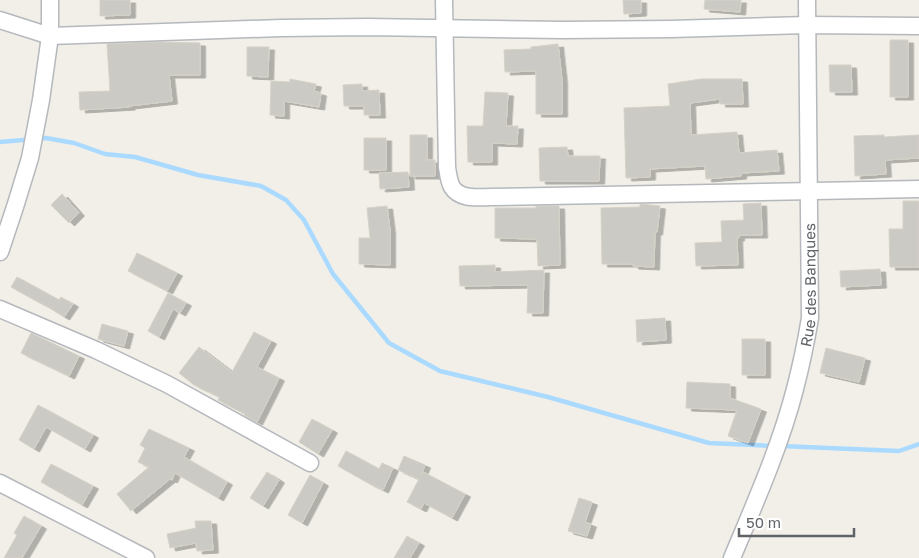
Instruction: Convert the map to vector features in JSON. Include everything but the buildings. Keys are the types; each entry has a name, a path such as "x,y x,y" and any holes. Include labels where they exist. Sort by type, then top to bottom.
{"street":[{"path":"0,252 30,158 50,36 50,0"},
{"path":"444,0 447,167 452,188 458,194 468,197 491,198 919,189"},
{"name":"Rue des Banques","path":"732,558 755,503 795,390 810,318 807,0"},
{"path":"0,20 50,36 280,28 661,29 807,25 919,26"},
{"path":"0,309 96,350 167,384 310,463"},
{"path":"0,483 146,558"}],"waterway":[{"path":"0,142 46,138 74,143 105,154 135,157 198,175 261,186 286,200 304,220 333,274 389,343 440,371 548,397 709,443 773,446"},
{"path":"781,446 899,451 919,444"}]}
